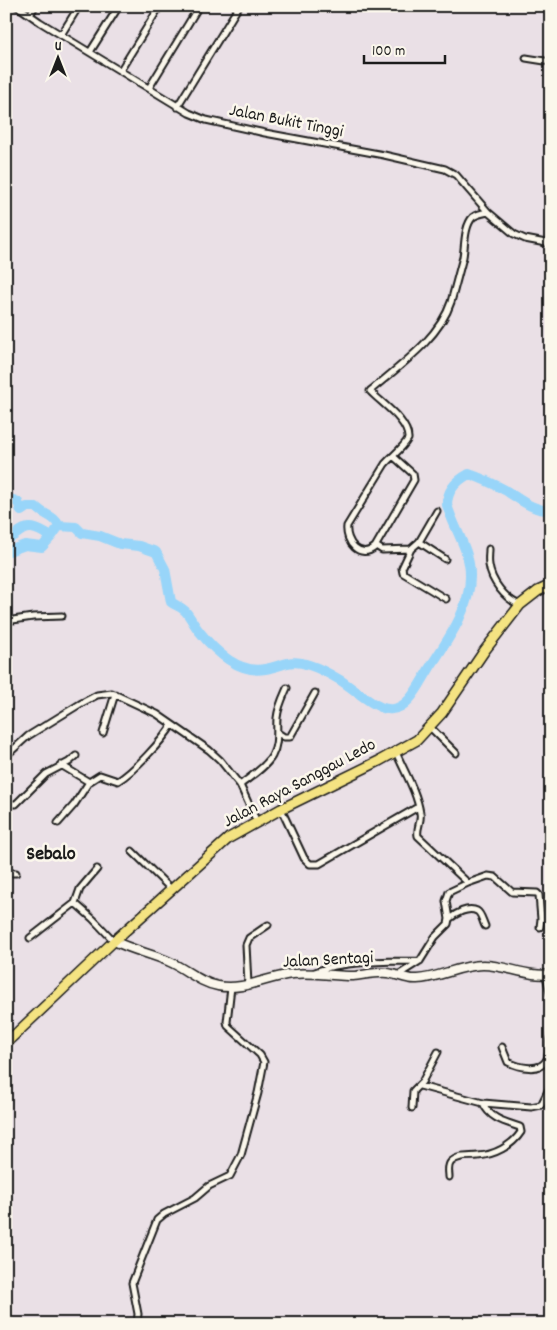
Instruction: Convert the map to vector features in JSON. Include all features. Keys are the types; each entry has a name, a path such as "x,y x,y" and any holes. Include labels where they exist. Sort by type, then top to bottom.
{"highway":[{"name":"Jalan Raya Sanggau Ledo","path":"6,1043 114,941 226,841 281,809 417,740 442,714 485,650 520,605 532,594 551,585"}],"main road":[{"name":"Jalan Sentagi","path":"114,941 127,948 169,961 218,986 231,987 292,974 352,976 382,973 415,980 470,966 484,965 508,967 548,975"}],"street":[{"name":"Jalan Bukit Tinggi","path":"17,6 177,107 203,119 441,167 456,175 488,212 516,236 551,244"},
{"path":"30,15 35,6"},
{"path":"61,35 78,6"},
{"path":"90,52 119,6"},
{"path":"120,71 160,6"},
{"path":"149,88 199,6"},
{"path":"177,107 240,6"},
{"path":"526,58 551,62"},
{"path":"393,456 413,474 414,478 376,546 369,552 359,551 351,543 347,528 380,471 393,456 407,442 408,432 401,422 370,391 426,342 443,321 453,294 469,226 475,216 488,212"},
{"path":"437,511 419,542 411,550 402,568 403,573 446,599"},
{"path":"419,542 445,559"},
{"path":"376,546 382,550 411,550"},
{"path":"489,549 489,566 497,584 509,600 520,605"},
{"path":"6,621 33,617 62,616"},
{"path":"240,785 271,759 277,744 279,709 287,688"},
{"path":"278,733 284,737 290,737 315,693"},
{"path":"6,756 21,741 80,704 102,694 115,694 157,714 212,752 240,785 258,822"},
{"path":"103,732 115,694"},
{"path":"58,824 74,805 89,782 100,774 114,781 120,780 153,748 172,725"},
{"path":"430,727 456,753"},
{"path":"396,752 418,807 420,815 417,829 418,836 468,883"},
{"path":"6,804 16,804 39,779 76,756"},
{"path":"61,765 89,782"},
{"path":"281,809 304,858 308,863 316,865 338,855 418,807"},
{"path":"132,851 171,890"},
{"path":"30,938 75,903 80,890 97,869"},
{"path":"6,873 16,873"},
{"path":"449,920 446,900 449,892 468,883 493,876 498,878 512,892 538,894 540,927"},
{"path":"75,903 114,941"},
{"path":"398,975 420,961 430,943 457,913 475,910 479,912 485,926"},
{"path":"248,984 246,944 249,938 268,925"},
{"path":"312,974 332,967 420,961"},
{"path":"548,975 551,998"},
{"path":"137,1324 138,1314 132,1283 157,1220 164,1214 195,1198 209,1186 230,1176 241,1155 264,1065 260,1055 228,1026 231,987"},
{"path":"502,1048 508,1062 523,1067 538,1066 547,1059 551,1034"},
{"path":"412,1108 413,1091 420,1086 438,1052"},
{"path":"420,1086 483,1103 534,1106 541,1105 548,1099 551,1085"},
{"path":"449,1177 449,1166 453,1160 496,1152 516,1139 522,1130 520,1127 497,1119 487,1111 483,1103"}],"waterway":[{"path":"6,552 25,545 42,547 59,526 76,527 82,533 100,536 120,544 139,546 156,552 165,569 171,602 184,610 205,638 219,653 228,659 245,668 255,670 291,662 302,663 317,668 345,683 363,697 382,708 395,709 402,706 417,689 456,626 466,602 469,590 470,567 465,549 447,505 447,500 453,486 469,474 501,488 532,507 551,510"},
{"path":"6,502 13,500 18,502 21,511 27,507 36,507 55,520 59,526"},
{"path":"6,539 26,528 36,529 52,536"}],"district":[{"name":"Sebalo","path":"51,855"}]}
